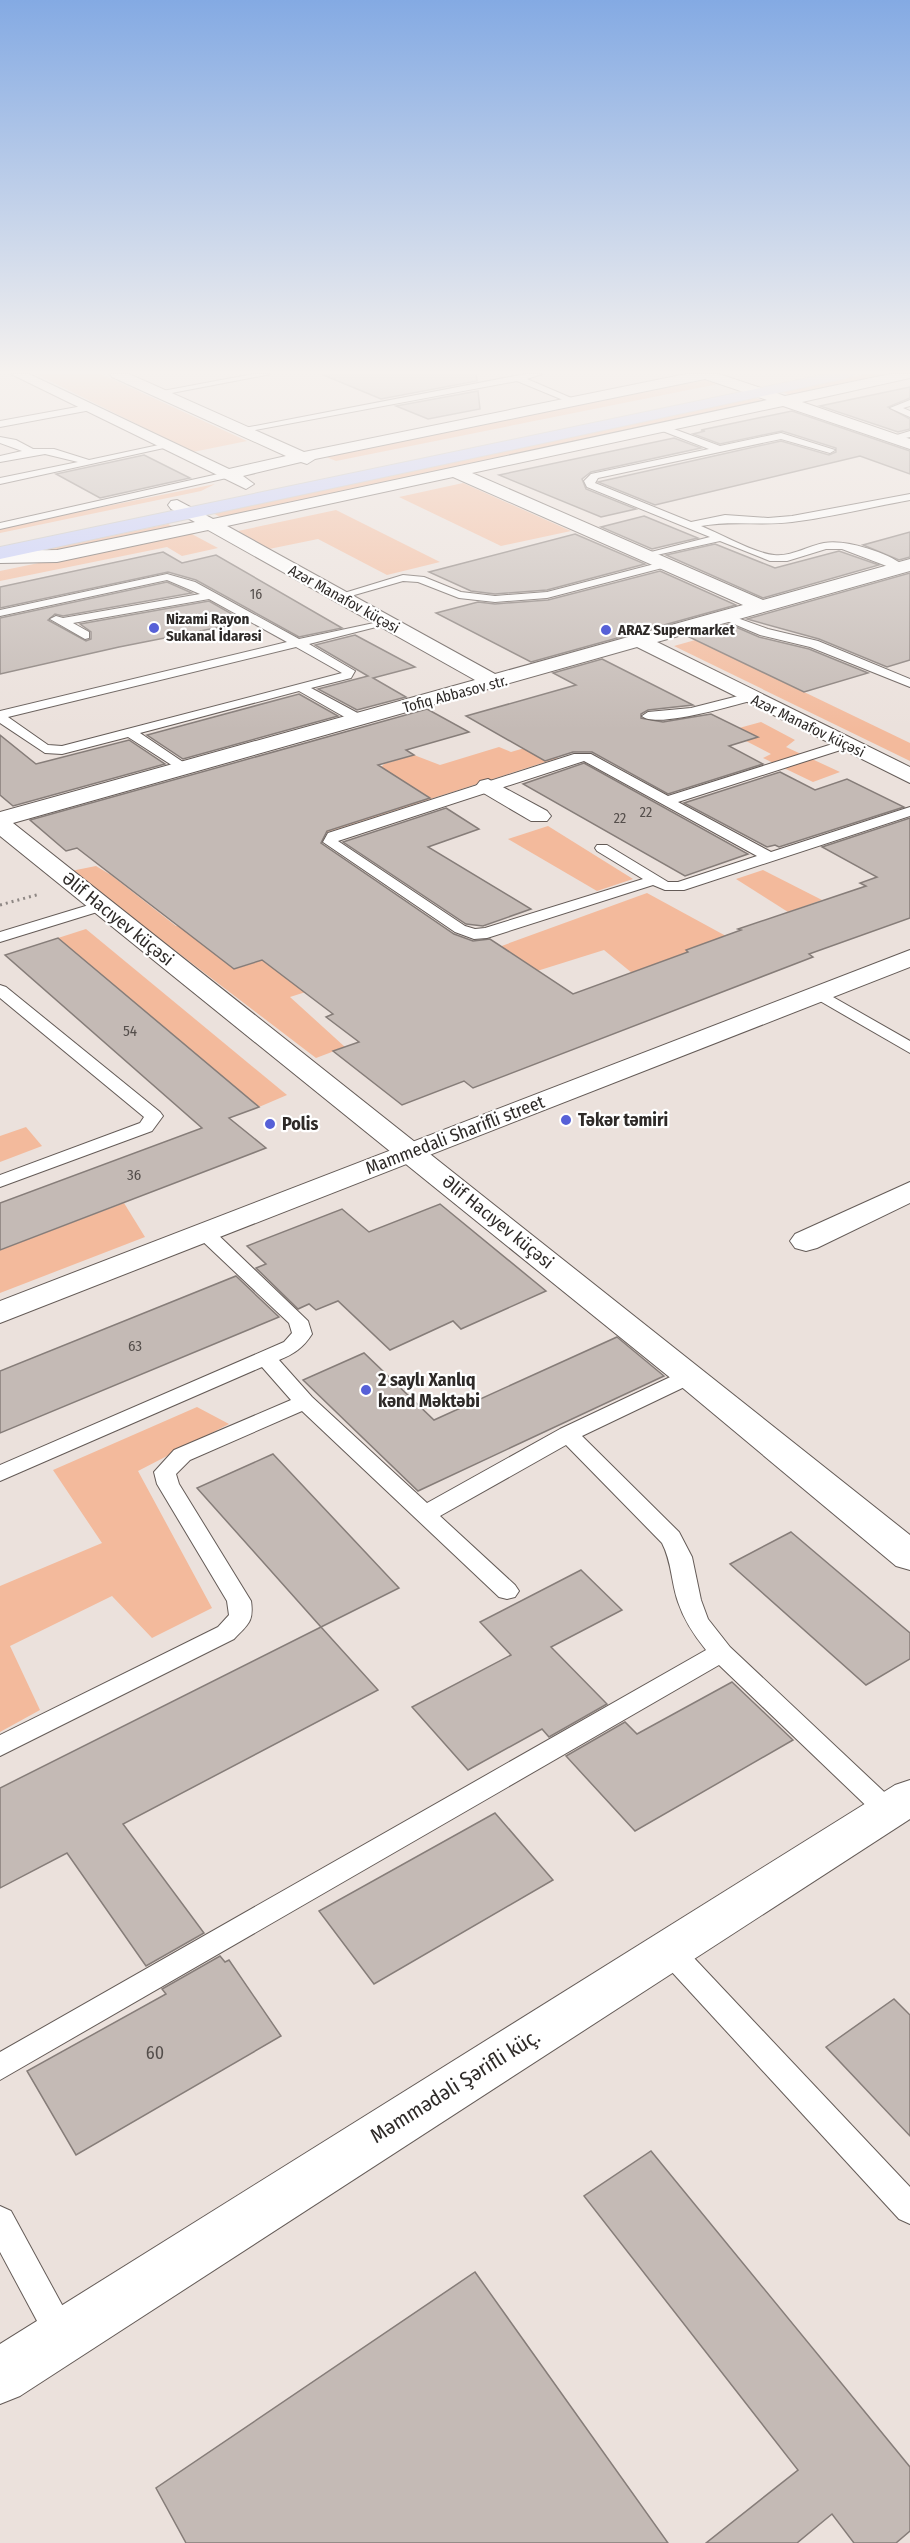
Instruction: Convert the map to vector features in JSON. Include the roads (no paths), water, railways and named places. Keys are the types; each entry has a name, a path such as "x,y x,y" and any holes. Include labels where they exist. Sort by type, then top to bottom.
{"main road":[{"path":"0,555 184,509 238,493"},
{"path":"0,541 287,493"}],"street":[{"path":"264,493 271,496"},
{"path":"0,555 57,555 360,493"},
{"path":"504,493 764,607"},
{"name":"Azər Manafov küçəsi","path":"184,509 337,597 496,683"},
{"name":"Tofiq Abbasov str.","path":"0,822 905,567"},
{"name":"Azər Manafov küçəsi","path":"642,642 910,776"},
{"path":"488,786 539,816"},
{"name":"Əlif Hacıyev küçəsi","path":"0,822 690,1376 910,1556"},
{"name":"Mammedali Sharifli street","path":"0,1313 910,958"},
{"path":"806,1241 902,1204"},
{"name":"Məmmədəli Şərifli küç.","path":"0,2376 899,1804"}],"lane":[{"path":"0,526 151,493"},
{"path":"609,493 717,539 770,558 782,559 832,545 848,546 905,567"},
{"path":"686,526 725,518 768,521 792,519 910,497"},
{"path":"647,555 717,539"},
{"path":"337,597 403,578 420,579 459,595 495,599 547,595 666,564"},
{"path":"0,613 167,577 191,584 348,671 347,675 302,688 62,750 45,749 0,716"},
{"path":"61,622 211,596"},
{"path":"31,606 85,635"},
{"path":"726,617 764,632 814,644 910,683"},
{"path":"0,716 384,622"},
{"path":"887,673 910,666"},
{"path":"302,688 360,720"},
{"path":"648,716 691,712 750,697"},
{"path":"131,733 184,769"},
{"path":"666,801 845,744"},
{"path":"654,880 488,933 474,934 460,929 330,842 333,836 574,758 586,757 768,858"},
{"path":"602,849 665,886 679,887 910,811"},
{"path":"0,937 102,906"},
{"path":"0,990 154,1116 146,1126 0,1181"},
{"path":"819,994 910,1048"},
{"path":"0,1474 291,1347 302,1334 298,1321 205,1233"},
{"path":"266,1359 304,1402 507,1591"},
{"path":"424,1515 568,1434 690,1376"},
{"path":"0,1746 226,1633 241,1617 239,1601 168,1484 165,1473 182,1455 304,1402"},
{"path":"568,1434 671,1538 681,1557 689,1600 698,1622 721,1653 899,1804"},
{"path":"0,2067 721,1653"},
{"path":"669,1950 910,2209"},
{"path":"0,2221 62,2336"}],"place":[{"name":"Nizami Rayon Sukanal İdarəsi","path":"154,628"},
{"name":"ARAZ Supermarket","path":"606,630"},
{"name":"Təkər təmiri","path":"566,1120"},
{"name":"Polis","path":"270,1124"},
{"name":"2 saylı Xanlıq kənd Məktəbi","path":"366,1390"}]}
